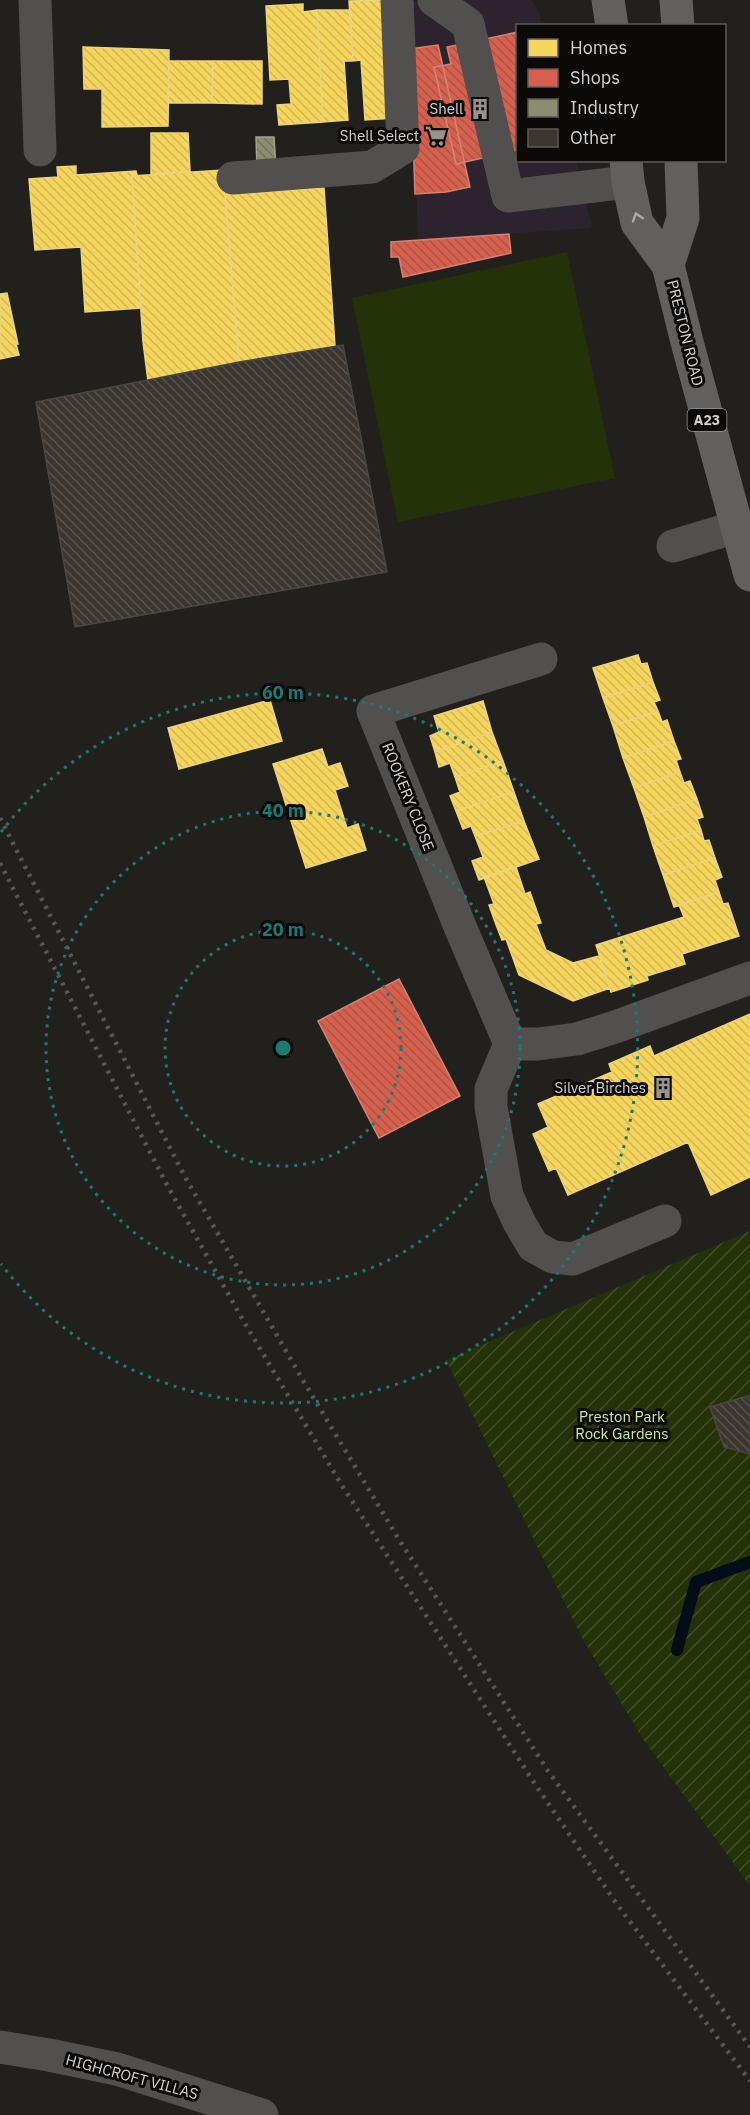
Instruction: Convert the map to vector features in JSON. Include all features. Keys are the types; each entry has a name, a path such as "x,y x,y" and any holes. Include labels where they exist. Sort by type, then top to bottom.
{"highway":[{"path":"608,0 612,24"},
{"path":"676,0 678,24"},
{"name":"PRESTON ROAD","path":"668,265 683,218 681,162"},
{"name":"PRESTON ROAD","path":"627,171 637,223 668,265 750,575"}],"street":[{"path":"35,0 40,150"},
{"path":"233,178 372,166 403,148 397,0"},
{"path":"434,0 468,24 508,196 627,171"},
{"path":"673,546 736,527"},
{"name":"ROOKERY CLOSE","path":"510,1044 373,711 541,659"},
{"path":"665,1221 573,1259 553,1257 533,1246 507,1196 490,1107 491,1089 510,1044 538,1044 577,1038 615,1027 750,978"},
{"name":"HIGHCROFT VILLAS","path":"0,2047 117,2069 262,2115"}],"shaded area":[{"path":"531,0 539,11 542,24 516,24 516,162 576,162 592,228 418,240 410,1"}],"green space":[{"path":"567,252 615,478 398,522 352,298"},
{"name":"Preston Park Rock Gardens","path":"750,1231 750,1886 643,1739 582,1638 446,1360"}],"building: Homes":[{"path":"387,0 394,118 365,120 361,60 353,61 349,1"},
{"path":"303,4 303,12 317,10 323,122 279,125 277,105 291,104 289,79 270,80 266,6"},
{"path":"317,10 350,10 353,61 344,61 348,120 323,122"},
{"path":"83,47 169,50 168,126 102,127 102,89 84,89"},
{"path":"169,61 213,61 212,103 168,103"},
{"path":"213,61 262,61 262,104 212,103"},
{"path":"151,133 188,133 190,171 151,174"},
{"path":"76,166 76,175 136,171 137,175 132,176 141,308 85,312 81,247 35,250 29,179 58,177 57,167"},
{"path":"223,170 239,362 148,381 143,342 132,176"},
{"path":"324,188 335,346 239,362 225,194"},
{"path":"7,293 19,355 0,359 0,294"},
{"path":"638,655 641,664 647,663 653,682 603,698 593,668"},
{"path":"653,682 660,700 654,702 658,711 613,726 603,698"},
{"path":"270,700 282,741 179,769 168,728"},
{"path":"483,701 492,732 435,752 430,736 439,732 434,716"},
{"path":"658,711 662,722 667,720 674,741 623,758 613,726"},
{"path":"492,732 503,761 455,777 450,763 439,767 435,752"},
{"path":"674,741 681,759 676,760 680,772 634,788 623,758"},
{"path":"322,749 328,767 340,763 348,786 335,790 347,828 358,824 366,850 306,868 273,764"},
{"path":"503,761 514,792 456,811 450,796 460,792 455,777"},
{"path":"680,772 684,783 690,781 697,799 644,817 634,788"},
{"path":"514,792 524,821 475,836 471,826 463,829 456,811"},
{"path":"697,799 703,817 697,819 701,830 653,846 644,817"},
{"path":"524,821 539,859 479,880 472,861 483,857 475,836"},
{"path":"701,830 704,841 709,840 715,858 663,875 653,846"},
{"path":"715,858 722,877 715,880 719,892 674,907 663,875"},
{"path":"516,867 525,894 530,892 541,923 536,924 546,950 573,963 599,956 610,988 573,1001 519,975 506,939 502,940 495,922 489,905 494,904 484,877"},
{"path":"719,892 723,904 728,903 739,936 682,954 685,964 647,976 648,980 611,992 596,945 684,917 679,905"},
{"name":"Silver Birches","path":"750,1014 750,1177 711,1195 688,1142 568,1195 556,1168 549,1171 533,1134 548,1127 538,1104 612,1072 609,1064 650,1046 654,1056"}],"building: Shops":[{"name":"Shell","path":"516,32 516,150 456,164 434,67 451,64 447,47"},
{"name":"Shell Select","path":"438,45 470,187 446,192 415,194 410,49"},
{"path":"509,234 511,253 403,277 399,257 391,257 391,242"},
{"path":"399,979 460,1096 379,1138 318,1021"}],"building: Industry":[{"path":"256,137 274,137 276,169 257,169"}],"building: Other":[{"path":"343,345 387,572 75,627 36,402 239,362"},
{"path":"748,1396 750,1454 724,1447 710,1407"}],"waterway":[{"path":"677,1650 696,1582 750,1562"}],"railway":[{"path":"0,818 185,1177 398,1538 548,1771 750,2047"},
{"path":"0,863 167,1185 244,1322 341,1484 533,1781 616,1903 750,2081"}],"place":[{"name":"Shell","path":"480,109"},
{"name":"Shell Select","path":"436,136"},
{"name":"Silver Birches","path":"663,1088"}]}
